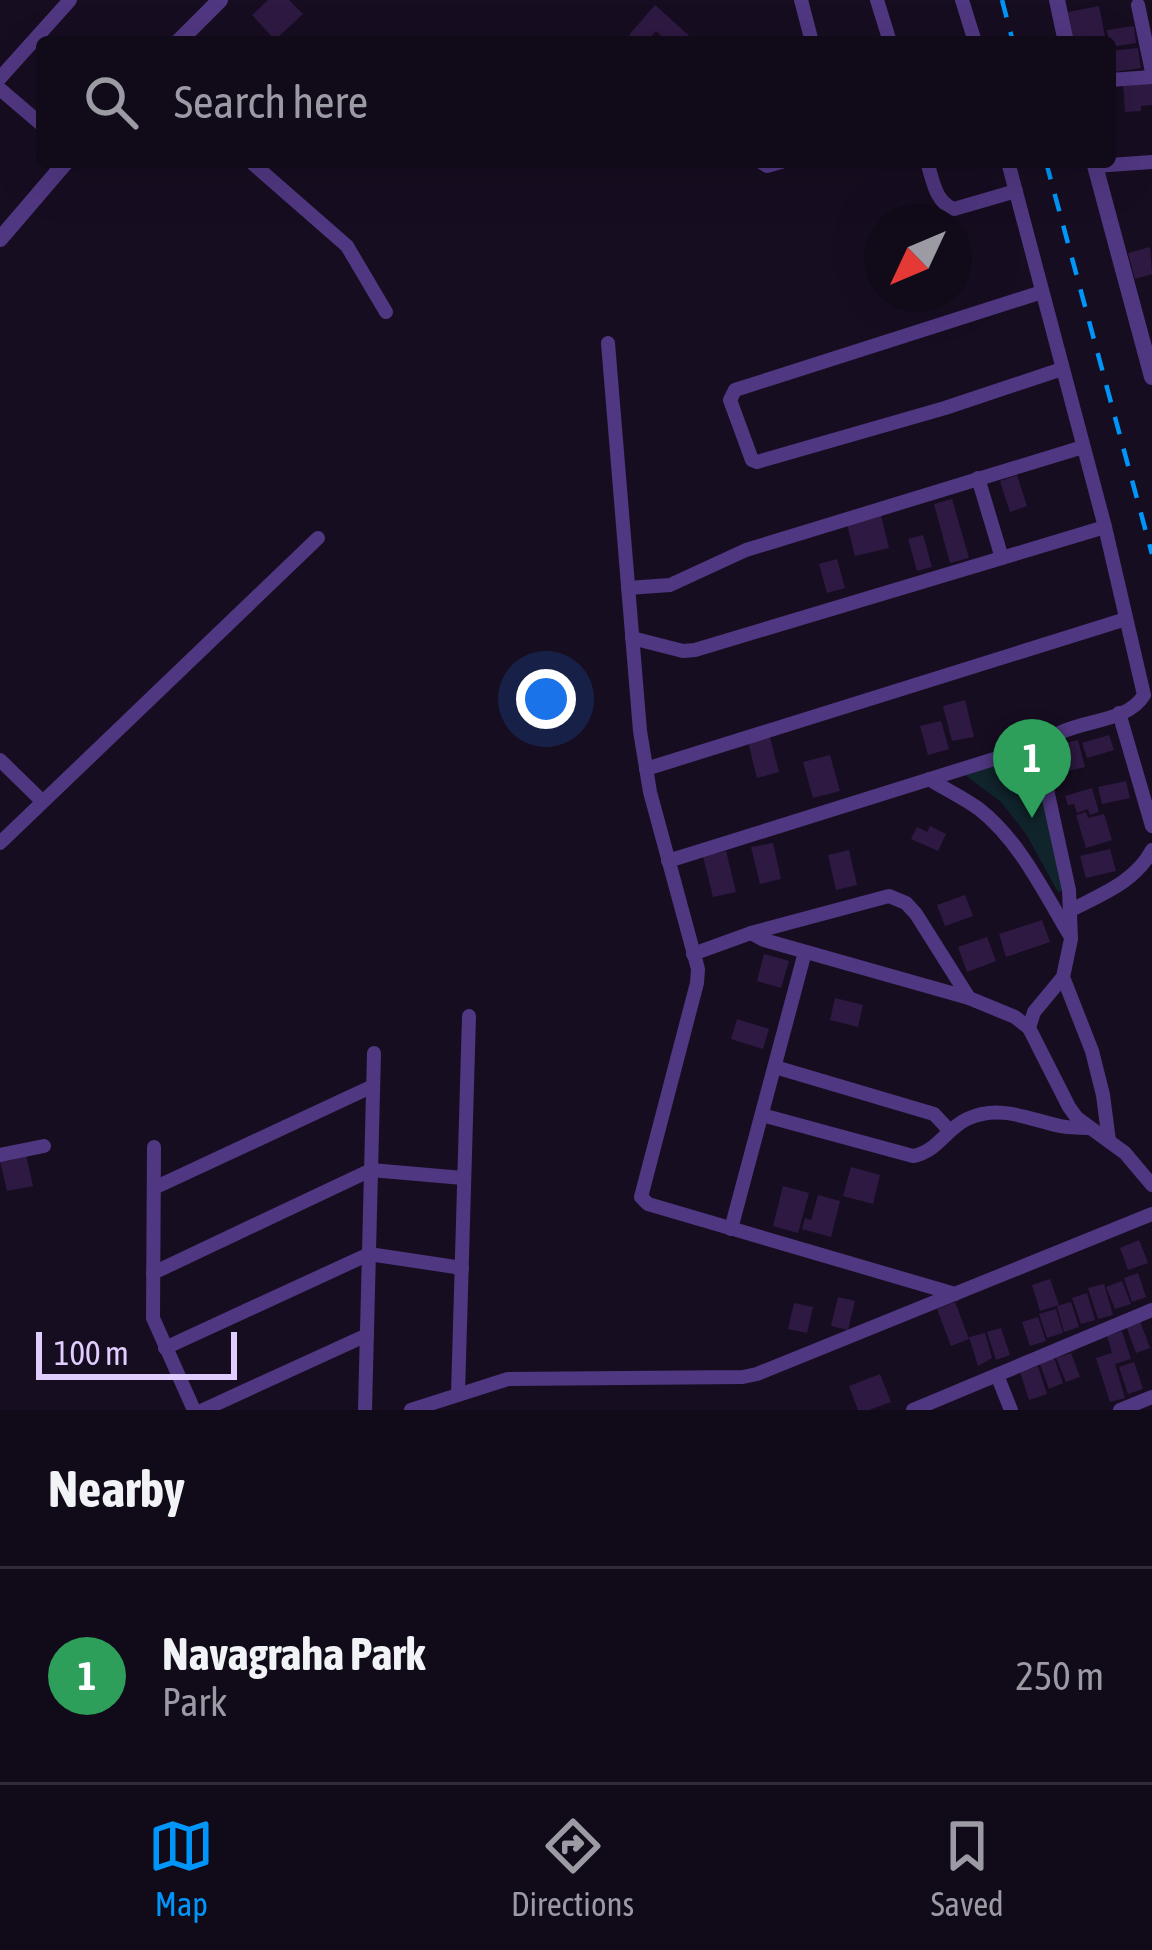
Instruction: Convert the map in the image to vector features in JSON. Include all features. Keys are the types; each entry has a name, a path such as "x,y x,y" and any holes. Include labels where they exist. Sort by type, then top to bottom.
{"street":[{"path":"0,79 70,0"},
{"path":"184,36 220,0"},
{"path":"801,0 810,36"},
{"path":"877,0 888,36"},
{"path":"962,0 973,36"},
{"path":"1057,0 1065,36"},
{"path":"1116,79 1152,74 1142,3"},
{"path":"0,88 36,120"},
{"path":"1116,163 1152,162"},
{"path":"0,238 62,168"},
{"path":"258,168 347,246 386,312"},
{"path":"929,168 938,198 949,208 1016,191"},
{"path":"668,861 1042,744 1134,707 1144,695 1106,527 1010,168"},
{"path":"1096,168 1152,376"},
{"path":"1042,292 735,390 730,400 752,460 757,462 1062,368"},
{"path":"608,343 640,731 698,969 640,1192 648,1204 955,1294"},
{"path":"628,588 670,585 746,550 1083,447"},
{"path":"978,478 1002,558"},
{"path":"632,638 695,650 1106,527"},
{"path":"0,843 318,538"},
{"path":"646,769 1126,619"},
{"path":"1119,713 1152,826"},
{"path":"1029,1028 1034,1012 1063,977 1071,939 1071,910 1039,760 1042,744"},
{"path":"0,760 42,801"},
{"path":"929,779 980,810 1004,834 1037,879 1071,939"},
{"path":"1071,910 1129,879 1152,850"},
{"path":"694,954 880,896 897,898 916,914 969,998"},
{"path":"751,933 969,998 1015,1017 1029,1028 1069,1107 1125,1154 1152,1185"},
{"path":"731,1228 805,952"},
{"path":"1063,977 1092,1051 1109,1141"},
{"path":"458,1394 469,1016"},
{"path":"364,1410 374,1053"},
{"path":"775,1067 934,1114 949,1130"},
{"path":"154,1188 373,1086"},
{"path":"762,1114 913,1156 926,1154 949,1130 977,1116 1005,1112 1090,1128"},
{"path":"0,1155 44,1146"},
{"path":"154,1147 153,1318 198,1410 367,1335"},
{"path":"153,1273 370,1170 463,1178"},
{"path":"411,1410 508,1379 743,1377 779,1367 1152,1214"},
{"path":"164,1348 369,1254 462,1268"},
{"path":"913,1410 1152,1310"},
{"path":"997,1376 1011,1410"},
{"path":"1120,1410 1152,1397"}],"shaded area":[{"path":"1029,740 1069,890 1058,892 1026,834 1001,802 953,766"}],"building":[{"path":"268,0 289,0 303,14 279,36 271,36 252,15"},
{"path":"655,5 689,36 661,36 656,31 651,36 629,35"},
{"path":"1099,6 1105,36 1073,36 1068,12"},
{"path":"1134,26 1136,43 1116,46 1116,36 1108,36 1107,30"},
{"path":"1138,48 1141,68 1116,72 1116,50"},
{"path":"1152,81 1152,105 1125,112 1123,83"},
{"path":"1150,247 1152,274 1135,279 1128,253"},
{"path":"1017,475 1027,506 1010,512 1000,481"},
{"path":"952,499 969,558 950,563 934,504"},
{"path":"881,515 889,548 855,556 847,524"},
{"path":"923,535 932,567 917,571 908,539"},
{"path":"837,559 845,588 827,593 819,564"},
{"path":"965,700 974,737 952,741 943,706"},
{"path":"941,721 949,749 928,755 920,726"},
{"path":"1109,735 1114,750 1087,758 1082,743"},
{"path":"770,737 779,772 757,778 748,742"},
{"path":"1078,740 1085,767 1064,772 1057,745"},
{"path":"830,755 840,791 813,798 803,762"},
{"path":"1126,781 1130,798 1102,804 1098,787"},
{"path":"1092,788 1099,812 1077,813 1074,804 1068,805 1065,796"},
{"path":"1086,812 1088,818 1104,814 1112,840 1086,848 1076,815"},
{"path":"930,826 946,834 938,851 911,839 917,827 927,832"},
{"path":"773,843 781,879 760,884 751,847"},
{"path":"1110,849 1116,871 1086,878 1080,856"},
{"path":"849,850 857,885 836,890 828,855"},
{"path":"726,851 736,892 713,897 703,856"},
{"path":"965,895 973,916 945,926 937,905"},
{"path":"1042,920 1050,942 1006,957 999,934"},
{"path":"987,937 996,961 967,972 958,947"},
{"path":"764,954 789,961 781,988 757,981"},
{"path":"835,998 863,1005 858,1027 830,1020"},
{"path":"737,1019 769,1029 763,1049 731,1039"},
{"path":"26,1155 33,1186 7,1191 0,1161"},
{"path":"851,1167 880,1175 873,1204 843,1196"},
{"path":"783,1186 809,1193 798,1233 773,1226"},
{"path":"818,1195 840,1201 831,1237 802,1229 805,1218 811,1220"},
{"path":"1139,1240 1148,1263 1128,1270 1120,1248"},
{"path":"1138,1273 1146,1297 1132,1302 1124,1278"},
{"path":"1050,1279 1059,1305 1040,1311 1032,1285"},
{"path":"1122,1281 1131,1304 1115,1309 1106,1287"},
{"path":"1104,1284 1113,1315 1098,1319 1088,1288"},
{"path":"1087,1293 1095,1320 1081,1324 1072,1298"},
{"path":"838,1297 855,1301 848,1330 831,1326"},
{"path":"955,1302 969,1339 951,1346 937,1309"},
{"path":"1071,1302 1079,1327 1064,1332 1057,1306"},
{"path":"794,1303 813,1307 807,1333 788,1329"},
{"path":"1056,1309 1063,1333 1047,1338 1039,1314"},
{"path":"1038,1317 1046,1341 1030,1346 1022,1322"},
{"path":"1140,1321 1150,1348 1136,1353 1126,1326"},
{"path":"1001,1328 1010,1355 996,1360 987,1332"},
{"path":"1122,1331 1131,1359 1115,1364 1125,1398 1110,1402 1096,1358 1112,1353 1107,1336"},
{"path":"985,1333 992,1358 978,1366 969,1337"},
{"path":"1071,1353 1080,1377 1066,1382 1056,1358"},
{"path":"1054,1358 1063,1383 1049,1389 1040,1364"},
{"path":"1134,1362 1143,1389 1128,1394 1119,1367"},
{"path":"1038,1366 1047,1394 1029,1400 1020,1372"},
{"path":"880,1374 891,1402 858,1410 849,1386"}],"railway":[{"path":"1002,0 1011,36"},
{"path":"1048,168 1152,554"}],"place":[{"name":"Navagraha Park","path":"1032,818"}]}
